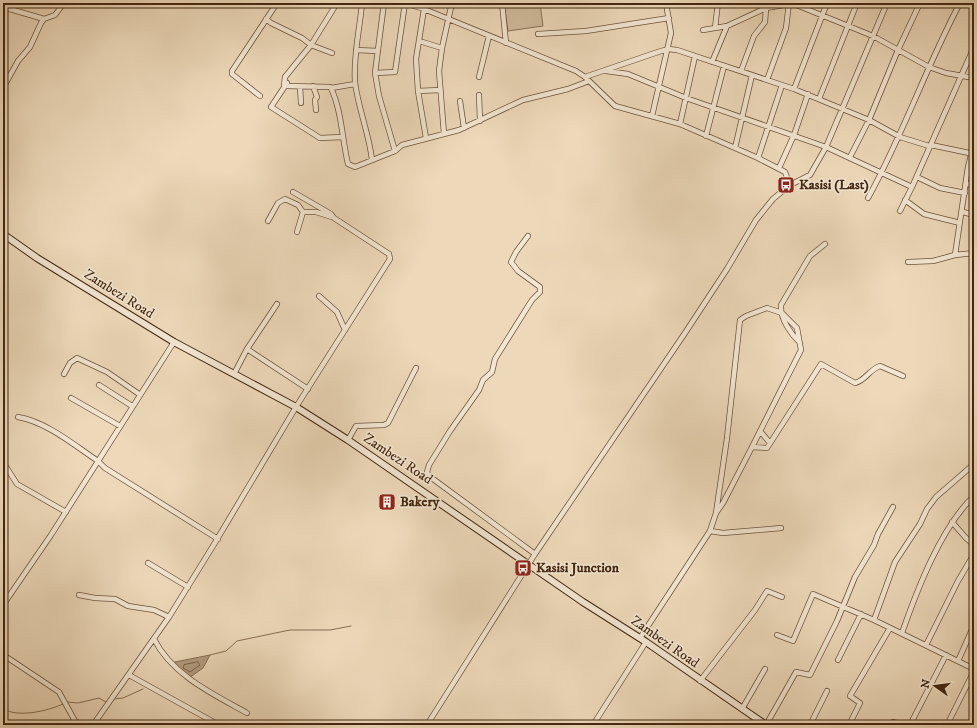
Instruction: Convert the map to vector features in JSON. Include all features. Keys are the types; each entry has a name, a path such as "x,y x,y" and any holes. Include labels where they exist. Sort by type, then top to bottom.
{"main road":[{"name":"Zambezi Road","path":"3,234 37,258 174,342 296,406 348,440 583,602 646,642 700,681 766,725"}],"street":[{"path":"3,7 44,19 55,15 64,3"},
{"path":"260,96 232,74 232,71 277,3"},
{"path":"337,3 311,46 286,77 284,84 287,83 287,86 331,88 355,84"},
{"path":"362,3 356,50 355,84 372,160"},
{"path":"384,3 375,73 379,96 395,151"},
{"path":"375,73 395,72 405,3 424,9 585,77 614,106 680,124 758,158 779,168 787,174 790,185"},
{"path":"425,3 416,59 418,91 426,138"},
{"path":"502,3 506,43"},
{"path":"652,116 671,34 666,3"},
{"path":"715,28 718,3"},
{"path":"741,71 754,36 765,22 764,3"},
{"path":"703,30 727,26 765,9 792,3 823,14 848,27 873,36 929,68 974,78"},
{"path":"767,80 786,28 792,3"},
{"path":"794,89 827,3"},
{"path":"819,99 857,3"},
{"path":"427,725 481,637 535,554 710,294 756,220 773,199 790,185 810,175 826,147 887,3"},
{"path":"850,157 869,120 898,50 920,3"},
{"path":"868,198 882,174 900,137 937,47 960,3"},
{"path":"444,134 439,71 442,48 450,10 453,5 467,4"},
{"path":"538,34 586,30 669,18"},
{"path":"3,88 18,61 30,47 44,19"},
{"path":"266,20 271,24 302,38 311,46 332,53"},
{"path":"712,62 727,26"},
{"path":"479,77 489,36"},
{"path":"418,41 442,48"},
{"path":"900,211 950,105 974,47"},
{"path":"585,77 668,49 695,56 808,94 869,120 900,137 972,154"},
{"path":"356,50 378,50"},
{"path":"680,124 695,56"},
{"path":"706,136 724,66"},
{"path":"606,71 622,73 686,98 826,147 912,187"},
{"path":"734,148 752,75"},
{"path":"331,88 343,130 342,137 348,164 355,167 395,151 402,145 464,128 523,100 568,89 589,81"},
{"path":"287,83 271,106 320,138 342,137"},
{"path":"758,158 782,85"},
{"path":"313,86 317,97 315,100 316,110"},
{"path":"300,87 301,103"},
{"path":"418,91 440,90"},
{"path":"779,168 794,136 808,94"},
{"path":"479,95 480,121"},
{"path":"460,101 464,128"},
{"path":"956,255 966,184 974,143"},
{"path":"917,177 936,186 965,193"},
{"path":"966,184 974,186"},
{"path":"93,725 169,617 218,539 296,406 390,256 334,218 331,214 294,192"},
{"path":"268,221 274,209 282,200 298,205 303,212"},
{"path":"906,200 924,214 960,223"},
{"path":"303,212 316,212 334,218"},
{"path":"297,232 303,212"},
{"path":"963,212 974,214"},
{"path":"528,236 516,252 512,262 518,271 540,287 540,292 532,300 496,359 492,372 483,380 479,390 450,431 429,465 427,472 429,476 450,492 535,554"},
{"path":"800,343 789,329 782,314 781,305 810,256 826,244"},
{"path":"908,262 933,261 956,255 974,253"},
{"path":"319,296 337,312 345,330"},
{"path":"234,374 247,349 277,304"},
{"path":"640,638 710,531 716,513 732,399 740,320 746,316 767,308 782,314 797,328 801,350 723,503 716,513"},
{"path":"3,605 66,512 139,394 174,342"},
{"path":"247,349 308,389"},
{"path":"64,374 70,364 77,358 107,372 139,394"},
{"path":"752,447 767,448 821,364 855,383 859,382 876,367 880,366 902,376"},
{"path":"348,440 356,426 384,425 388,423 416,368"},
{"path":"99,385 132,406"},
{"path":"70,398 120,426"},
{"path":"18,417 32,420 218,539"},
{"path":"760,431 770,443"},
{"path":"3,462 17,484 66,512"},
{"path":"874,620 895,562 920,524 927,509 936,497 974,464"},
{"path":"902,633 920,586 952,522 962,508 974,496"},
{"path":"766,725 796,672 810,675 843,607 855,577 874,545 878,534 893,507"},
{"path":"952,522 974,545"},
{"path":"710,531 723,533 781,528"},
{"path":"926,645 958,581 974,554"},
{"path":"148,563 188,586"},
{"path":"700,681 755,610 765,593 770,591 782,597"},
{"path":"778,635 793,641 813,594 874,620 958,661 974,670 948,725"},
{"path":"79,595 95,598 115,599 128,606 154,610 169,617"},
{"path":"838,660 861,614"},
{"path":"958,661 974,625"},
{"path":"849,725 860,703 850,696 890,628"},
{"path":"154,639 160,652 170,663 189,678 247,713"},
{"path":"593,725 646,642"},
{"path":"910,725 946,655"},
{"path":"8,658 59,692 75,721 82,725"},
{"path":"742,709 765,669"},
{"path":"129,674 219,725"},
{"path":"810,725 827,691"},
{"path":"891,725 894,722 905,725"}],"shaded area":[{"path":"504,3 540,3 543,26 508,31"}],"water":[{"path":"210,655 203,668 189,678 170,663"}],"waterway":[{"path":"210,655 226,651 237,641 290,630 330,630 351,626"},
{"path":"113,699 123,698 143,689"},
{"path":"67,702 78,703 99,698 106,702"},
{"path":"3,709 10,712 25,713 41,711 63,704"}],"place":[{"name":"Kasisi (Last)","path":"786,185"},
{"name":"Bakery","path":"387,502"},
{"name":"Kasisi Junction","path":"523,568"}]}
